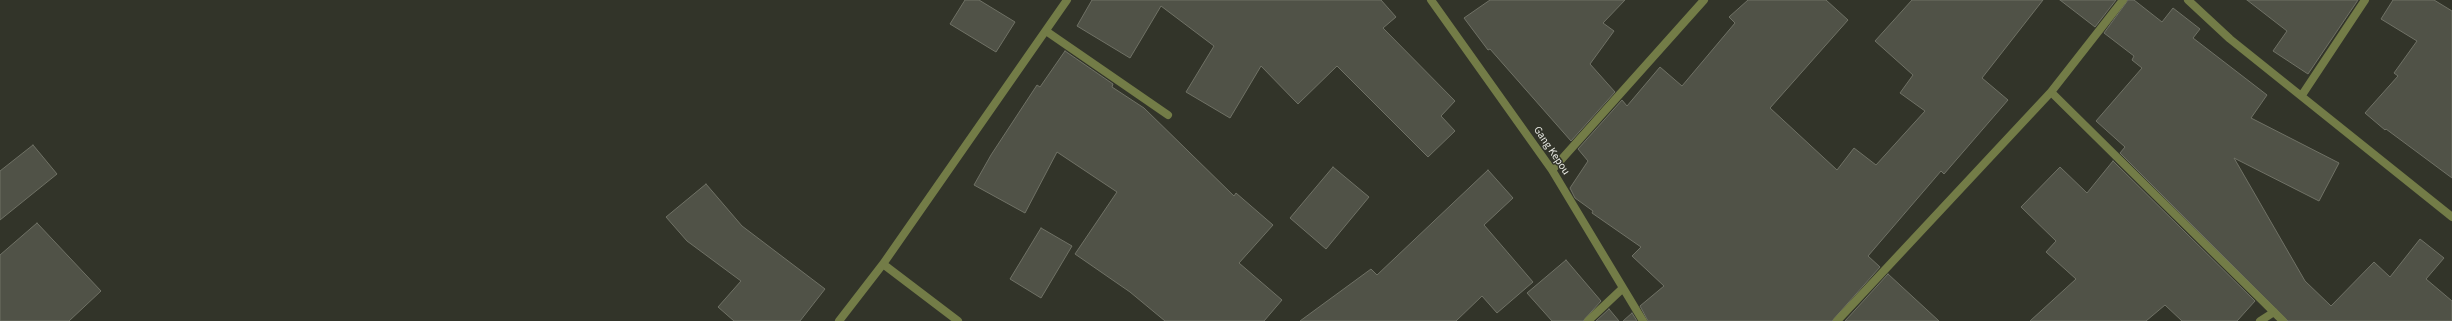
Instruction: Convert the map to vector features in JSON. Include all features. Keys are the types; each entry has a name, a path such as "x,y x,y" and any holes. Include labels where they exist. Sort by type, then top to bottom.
{"street":[{"path":"839,321 883,264 1067,0"},
{"name":"Gang Kepou","path":"1432,0 1552,170 1643,321"},
{"path":"1552,170 1704,0"},
{"path":"1837,321 2051,92 2123,0"},
{"path":"2188,0 2230,39 2302,95 2452,217"},
{"path":"2302,95 2365,0"},
{"path":"1046,30 1168,115"},
{"path":"2051,92 2283,321"},
{"path":"883,264 958,321"},
{"path":"1588,321 1623,288"},
{"path":"2260,321 2274,312"}],"building":[{"path":"965,0 979,0 1015,22 996,52 950,24"},
{"path":"1092,0 1381,0 1396,17 1383,28 1455,101 1441,116 1455,131 1428,157 1337,66 1298,104 1261,66 1230,118 1186,92 1214,46 1161,6 1130,58 1077,26"},
{"path":"1490,0 1625,0 1603,23 1614,31 1590,64 1615,92 1571,141 1490,49 1488,50 1464,18"},
{"path":"1748,0 1826,0 1848,20 1770,108 1837,170 1854,148 1876,165 1925,111 1900,93 1913,75 1875,41 1912,0 2043,0 1982,78 2008,100 1944,174 1941,171 1868,256 1880,267 1832,321 1648,321 1640,306 1664,286 1632,256 1641,247 1592,213 1593,211 1575,198 1570,188 1588,161 1578,149 1622,100 1627,106 1660,67 1682,86 1735,23 1729,17"},
{"path":"2060,0 2116,0 2095,27"},
{"path":"2128,0 2134,0 2162,22 2173,8 2200,29 2193,38 2267,95 2251,118 2339,163 2319,201 2234,158 2305,281 2331,306 2374,262 2390,277 2420,239 2444,258 2426,279 2452,301 2452,321 2288,321 2120,153 2125,147 2096,121 2142,68 2132,60 2134,56 2104,33"},
{"path":"2247,0 2358,0 2308,74 2273,51 2287,31"},
{"path":"2393,0 2434,0 2452,11 2452,178 2386,129 2385,130 2365,113 2398,76 2394,73 2417,41 2381,19"},
{"path":"1065,51 1113,84 1112,87 1144,108 1234,196 1236,193 1273,225 1239,263 1282,300 1264,321 1165,321 1130,292 1075,254 1117,192 1057,152 1025,213 974,185 991,155 1037,85 1040,87"},
{"path":"33,145 57,174 0,220 0,171"},
{"path":"2113,161 2255,301 2237,321 2182,321 2165,305 2146,321 2030,321 2076,279 2046,252 2056,241 2021,207 2060,167 2087,193"},
{"path":"1333,167 1369,197 1326,249 1290,218"},
{"path":"1488,170 1513,198 1484,225 1533,282 1497,313 1482,296 1456,321 1300,321 1371,269 1377,275"},
{"path":"706,184 742,226 825,289 800,321 734,321 718,307 741,281 687,241 666,217"},
{"path":"37,223 101,291 69,321 0,321 0,255"},
{"path":"1041,228 1072,246 1041,298 1010,279"},
{"path":"1566,260 1601,301 1583,321 1552,321 1527,293"},
{"path":"1888,274 1939,321 1845,321"},
{"path":"1609,309 1619,321 1596,321"},
{"path":"1632,313 1637,321 1623,321"}]}
